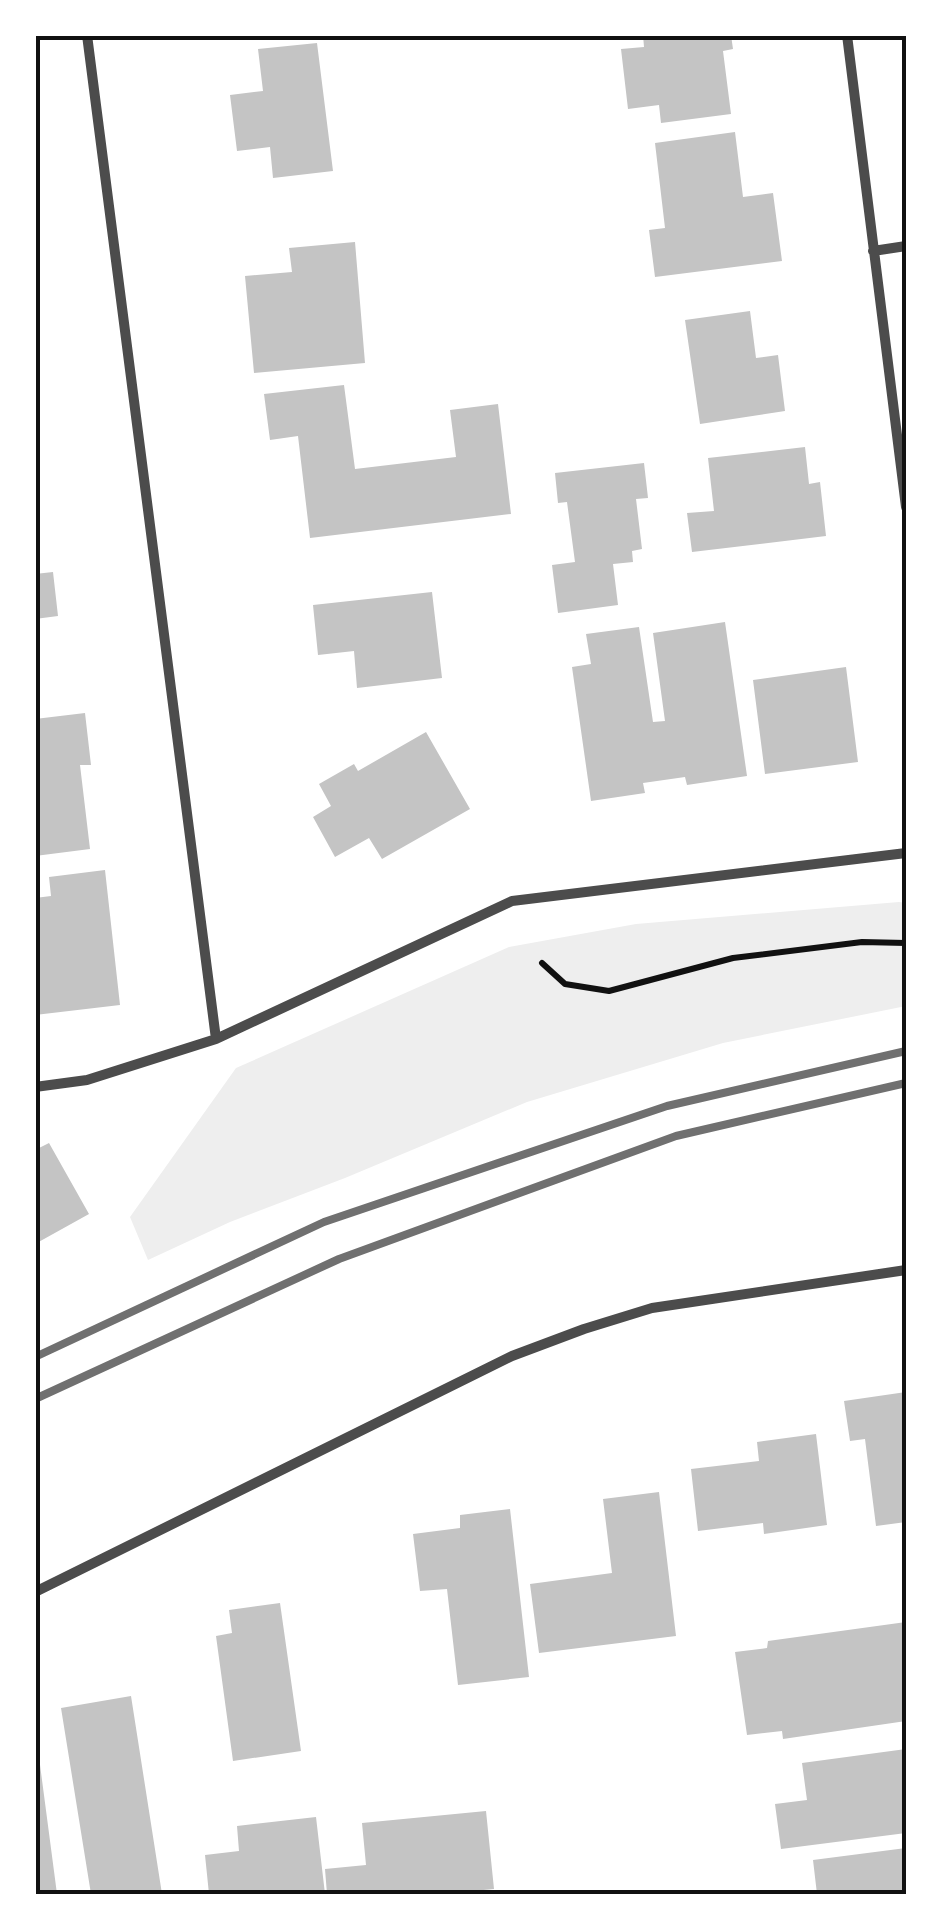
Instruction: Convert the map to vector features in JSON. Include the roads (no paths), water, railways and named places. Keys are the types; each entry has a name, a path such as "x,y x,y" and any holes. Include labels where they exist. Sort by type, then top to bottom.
{"street":[{"path":"87,35 216,1039"},
{"path":"846,35 906,507"},
{"path":"873,251 906,246"},
{"path":"35,1088 86,1080 216,1039 512,902 906,852"},
{"path":"35,1592 512,1356 584,1329 652,1308 906,1270"}],"railway":[{"path":"35,1357 324,1222 667,1106 906,1051"},
{"path":"35,1399 339,1259 676,1136 906,1083"}]}
